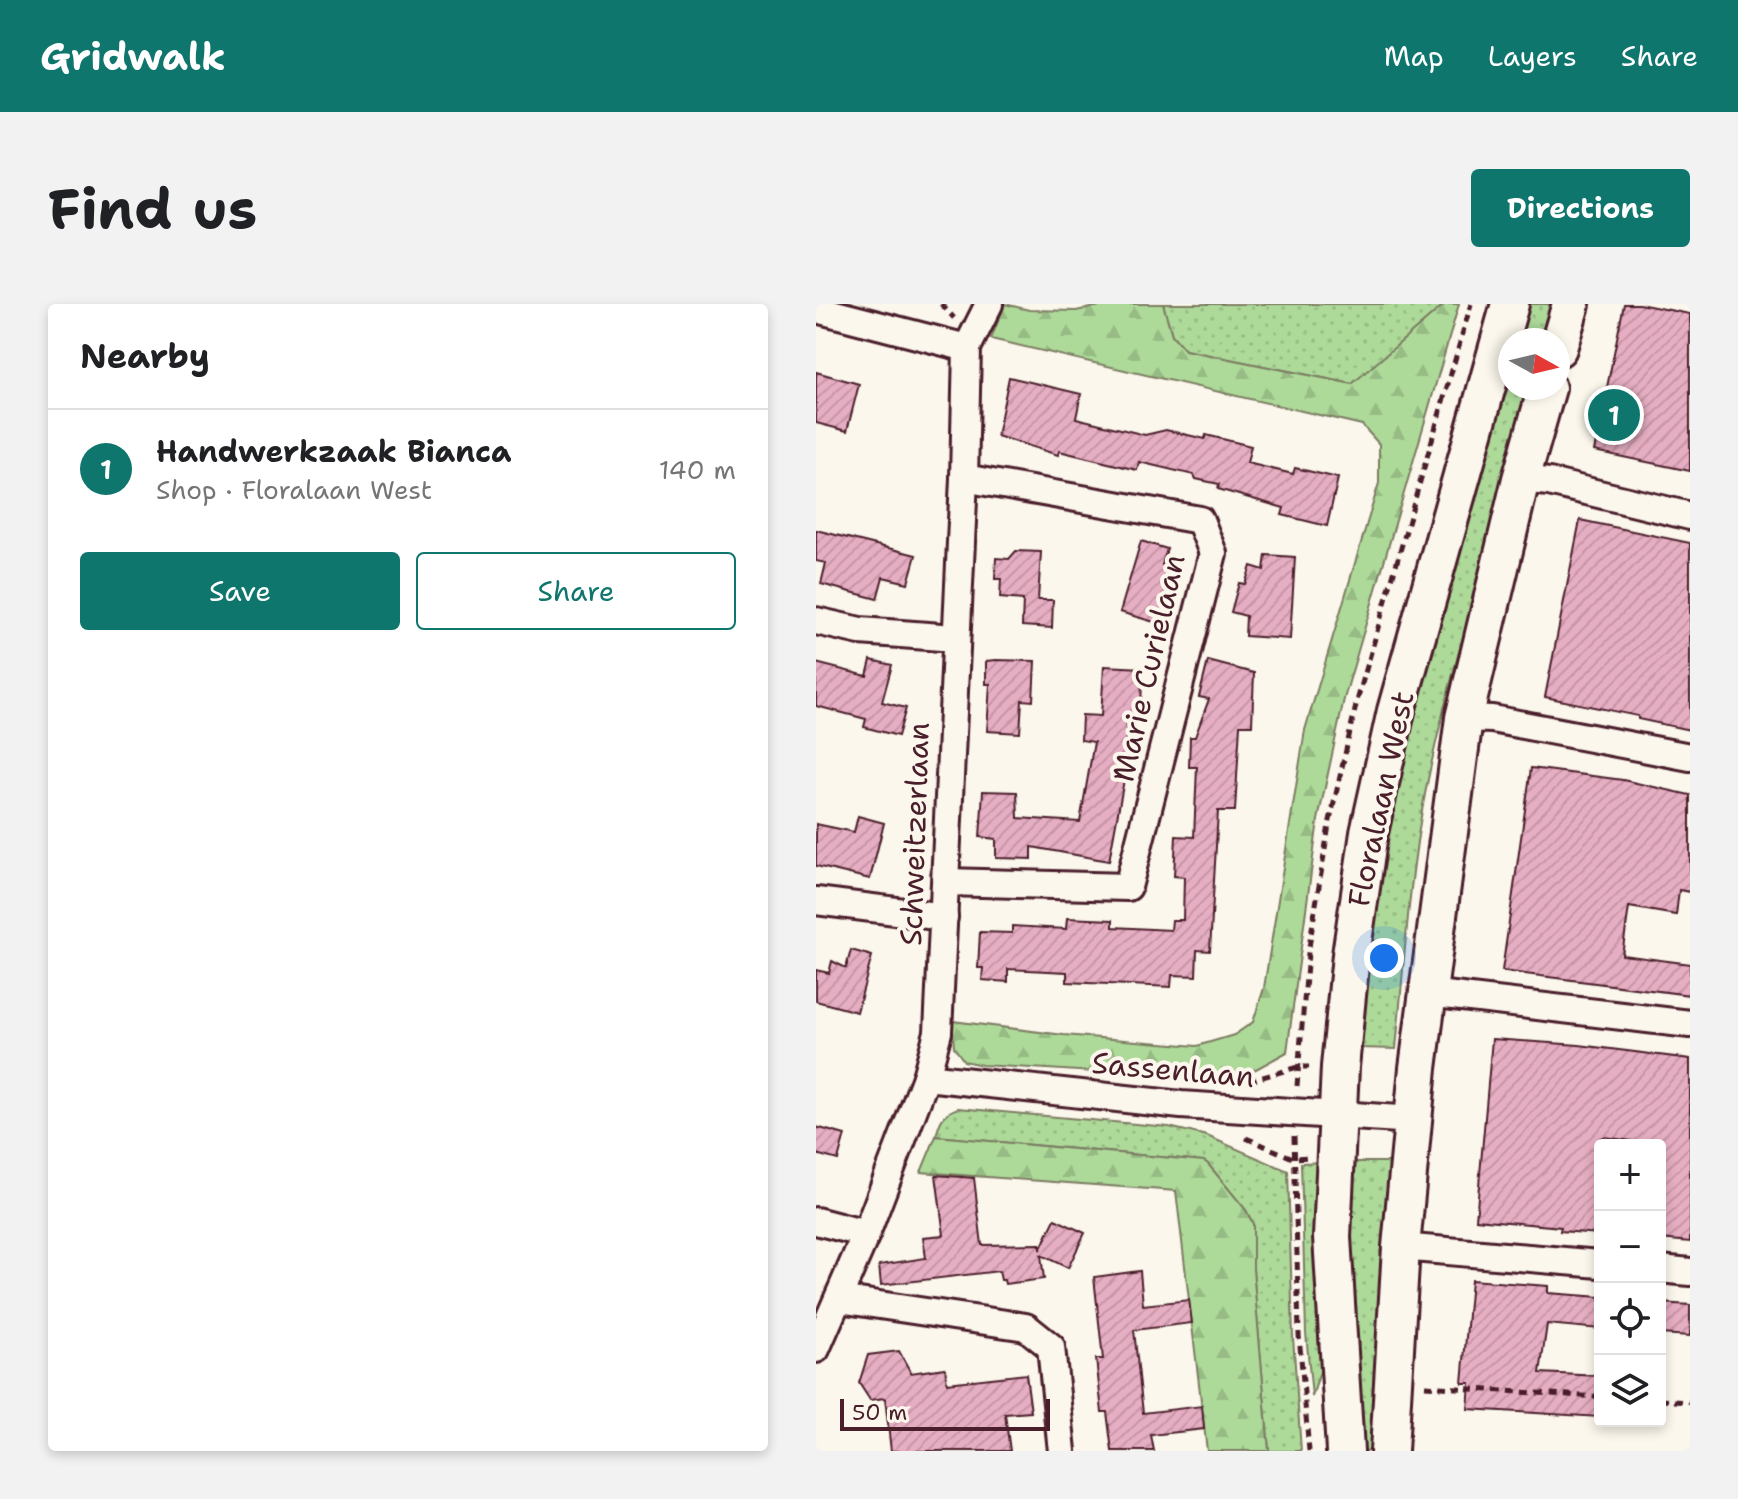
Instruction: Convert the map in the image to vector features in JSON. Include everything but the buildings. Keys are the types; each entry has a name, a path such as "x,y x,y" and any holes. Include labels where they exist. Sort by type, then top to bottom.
{"main road":[{"name":"Floralaan West","path":"1345,1451 1332,1237 1337,1114 1351,955 1369,833 1396,711 1510,304"},
{"path":"1564,328 1571,304"},
{"path":"1389,1451 1417,1248 1415,1120 1428,993 1464,718 1521,479 1544,400"}],"street":[{"name":"Schweitzerlaan","path":"816,1349 866,1234 926,1077 938,1032 964,478 967,348 989,304"},
{"path":"816,309 967,348"},
{"name":"Marie Curielaan","path":"946,882 1128,887 1213,553 1200,520 964,478"},
{"path":"1521,479 1549,482 1690,516"},
{"path":"816,621 860,631 955,638"},
{"path":"1464,718 1492,719 1690,757"},
{"path":"816,901 944,917"},
{"path":"1428,993 1690,1024"},
{"name":"Sassenlaan","path":"926,1077 1181,1105 1415,1120"},
{"path":"816,1221 866,1234"},
{"path":"1417,1248 1594,1263"},
{"path":"1666,1270 1690,1272"},
{"path":"839,1299 1026,1327 1051,1347 1062,1451"}],"path":[{"path":"1293,1158 1299,1335 1309,1451"},
{"path":"1420,1386 1594,1397"},
{"path":"1666,1400 1690,1402"}],"green space":[{"path":"1005,304 1029,310 1076,311 1109,304 1163,304 1172,335 1185,350 1352,384 1445,304 1459,304 1344,699 1318,820 1287,1052 1256,1069 1222,1080 982,1065 964,1061 954,1047 952,1021 1064,1035 1197,1046 1234,1035 1253,1022 1264,988 1305,730 1379,483 1379,444 1362,425 991,339"},
{"path":"1163,304 1445,304 1353,384 1185,350 1172,335"},
{"path":"1524,304 1561,304 1554,328 1518,328"},
{"path":"1498,400 1533,400 1462,641 1425,794 1411,889 1396,1049 1359,1048 1366,968 1381,862 1398,776 1443,596"},
{"path":"958,1108 1169,1127 1207,1136 1288,1171 1293,1337 1301,1451 1269,1451 1253,1269 1253,1224 1246,1210 1208,1164 1203,1161 936,1136 942,1119"},
{"path":"936,1136 1204,1161 1208,1164 1246,1210 1253,1224 1253,1269 1269,1451 1207,1451 1176,1191 921,1172"},
{"path":"1324,1162 1327,1349 1312,1397 1306,1333 1301,1163"},
{"path":"1351,1162 1396,1162 1375,1451 1360,1451 1352,1312"}],"place":[{"name":"Handwerkzaak Bianca","path":"1614,415"}]}
